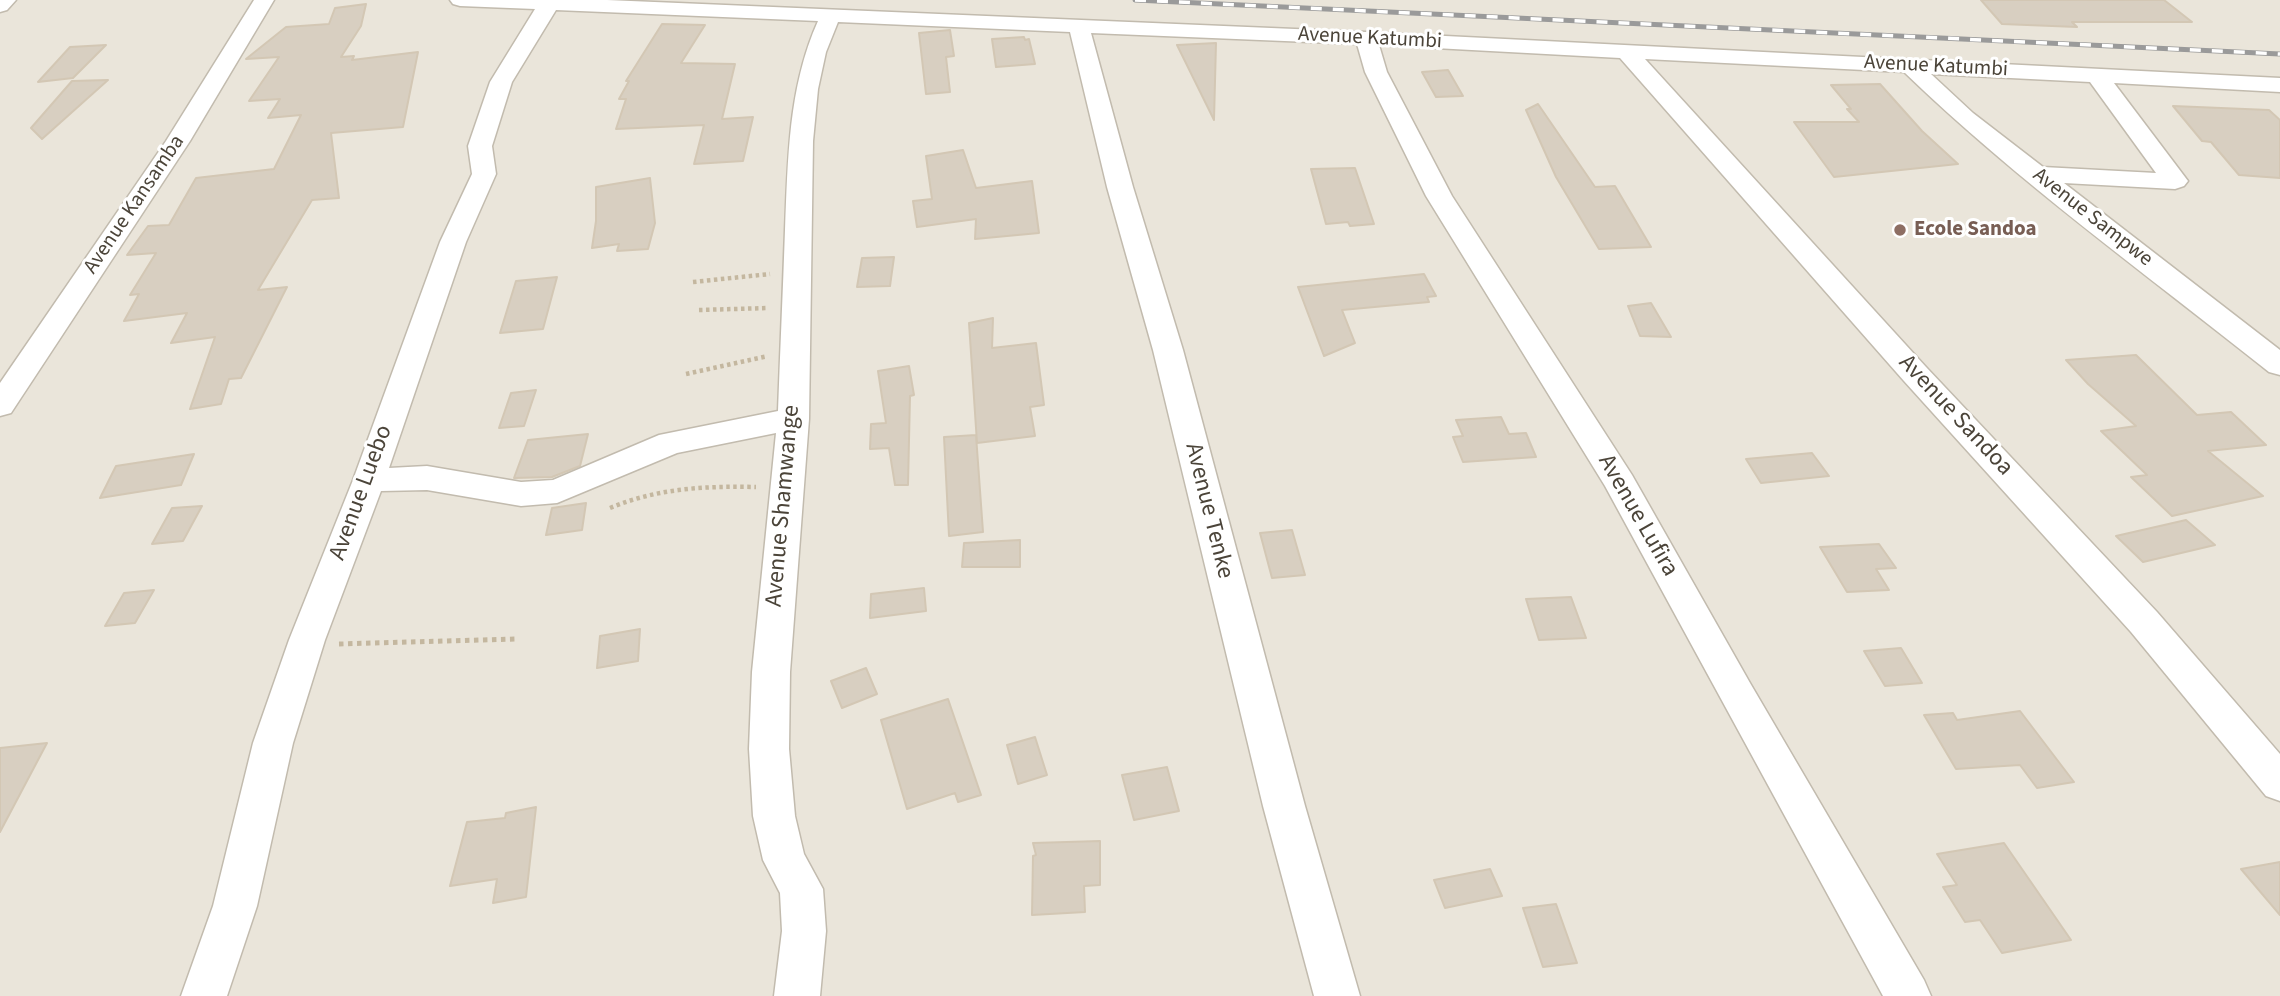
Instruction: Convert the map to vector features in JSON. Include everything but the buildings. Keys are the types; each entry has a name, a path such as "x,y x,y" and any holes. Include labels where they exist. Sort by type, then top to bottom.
{"street":[{"path":"0,6 5,0"},
{"name":"Avenue Kansamba","path":"0,406 178,141 264,0"},
{"name":"Avenue Katumbi","path":"460,0 1366,38 2280,85"},
{"name":"Avenue Luebo","path":"204,996 236,906 273,743 307,640 369,480 412,352 453,242 484,174 481,146 501,82 550,4"},
{"name":"Avenue Shamwange","path":"797,996 804,931 801,889 784,860 774,816 769,749 771,672 793,419 801,141 807,89 815,52 831,15"},
{"name":"Avenue Tenke","path":"1079,26 1120,187 1168,350 1284,806 1337,996"},
{"name":"Avenue Lufira","path":"1366,38 1376,72 1439,196 1620,483 1736,694 1908,996"},
{"name":"Avenue Sandoa","path":"1627,52 1915,374 2144,622 2280,783"},
{"name":"Avenue Sampwe","path":"1910,66 1965,118 2280,365"},
{"path":"2035,174 2175,181 2096,75"},
{"path":"369,480 427,478 521,494 556,491 670,443 793,419"}],"path":[{"path":"693,282 796,272"},
{"path":"699,310 797,307"},
{"path":"686,373 796,350"},
{"path":"610,508 636,496 680,488 785,488"},
{"path":"307,640 338,644 389,644 489,637 518,639"}],"shaded area":[{"path":"0,0 2280,0 2280,996 0,996"}],"railway":[{"path":"1135,0 2280,54"}],"place":[{"name":"Ecole Sandoa","path":"1900,230"}]}
